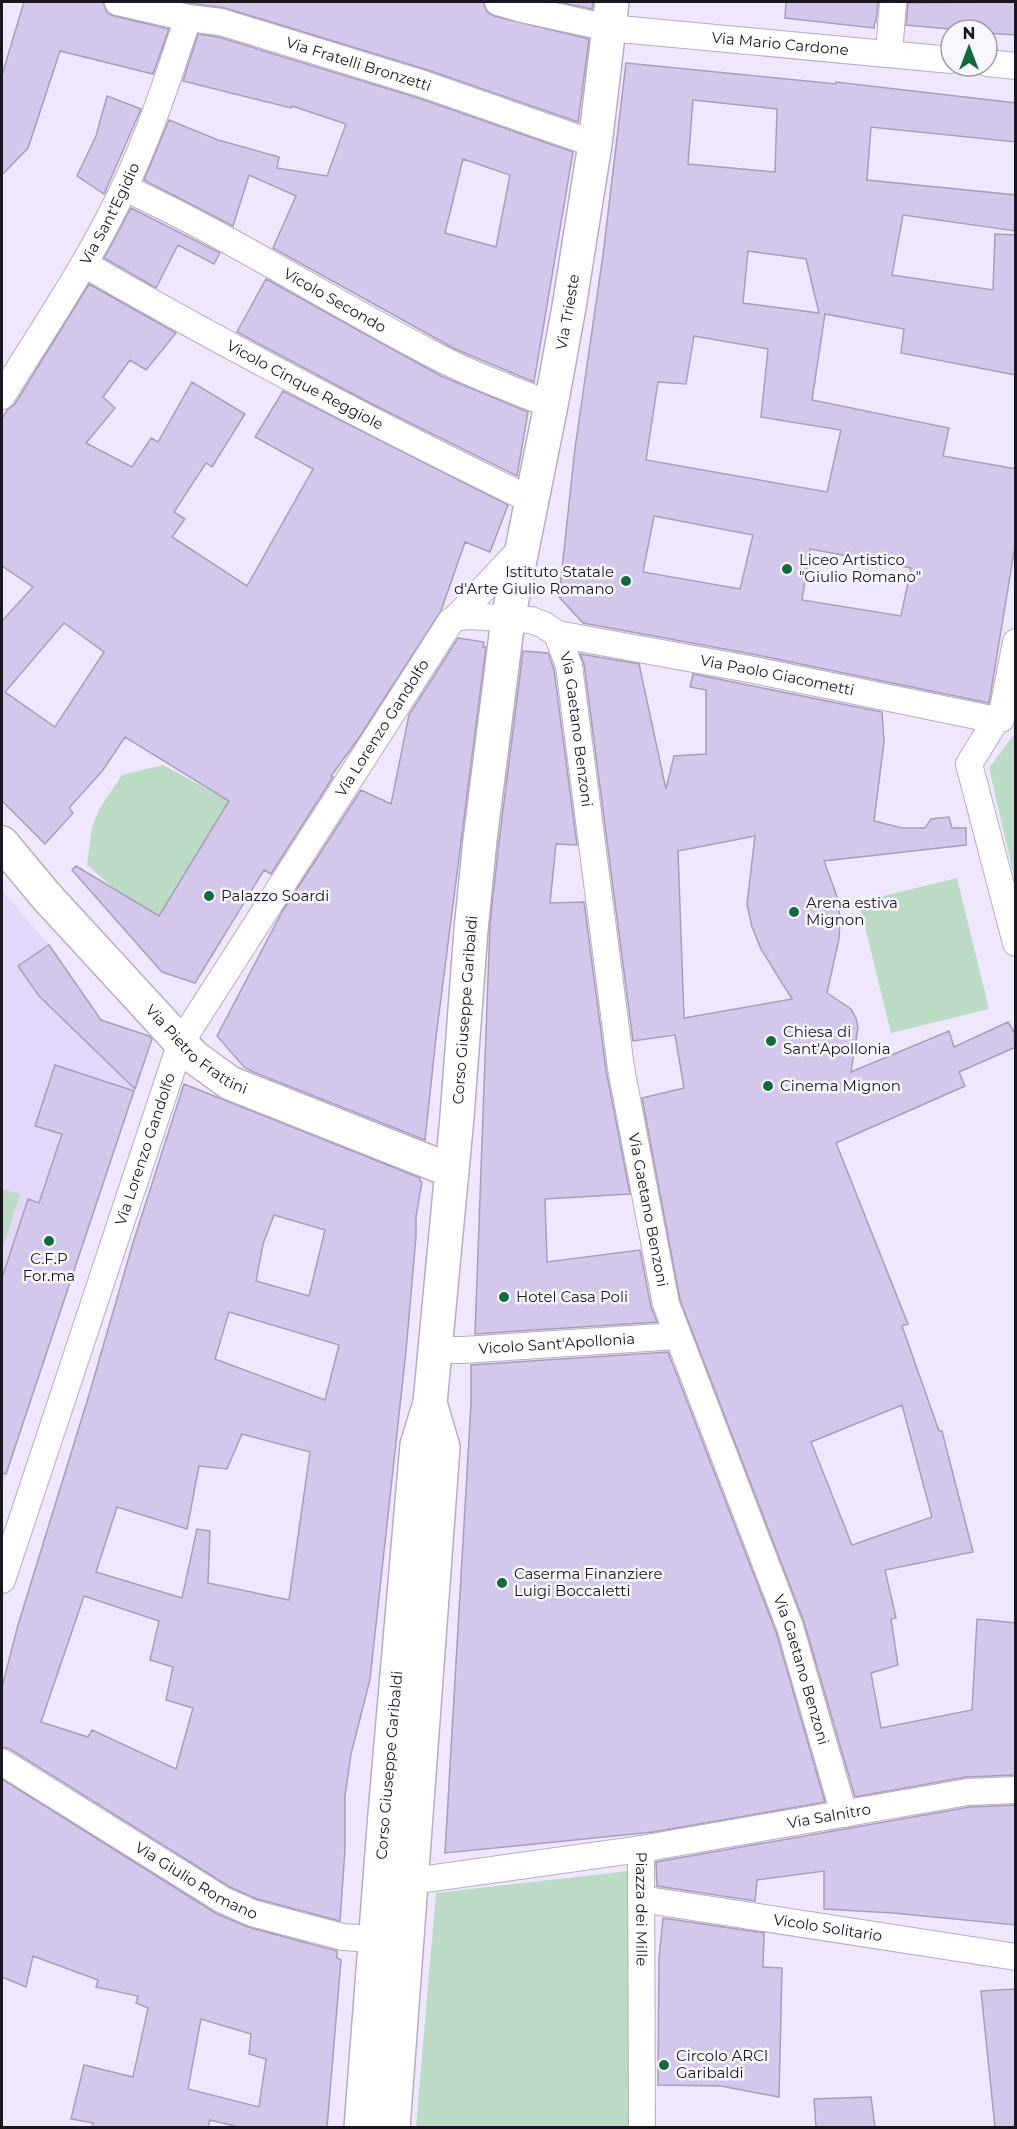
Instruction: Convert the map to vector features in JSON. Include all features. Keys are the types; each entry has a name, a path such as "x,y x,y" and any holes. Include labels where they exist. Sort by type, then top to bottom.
{"main road":[{"name":"Via Trieste","path":"508,619 551,405 595,144 611,15"},
{"name":"Corso Giuseppe Garibaldi","path":"361,2127 417,1445 430,1403 452,1171 471,930 508,619"},
{"name":"Via Pietro Frattini","path":"2,843 46,896 194,1057 230,1083 452,1171"},
{"name":"Corso Giuseppe Garibaldi","path":"393,2127 443,1447 430,1403"}],"street":[{"name":"Via Fratelli Bronzetti","path":"118,2 197,12 221,22 423,84 595,144"},
{"name":"Via Mario Cardone","path":"498,2 522,9 611,15 889,54 939,59"},
{"path":"889,54 893,2"},
{"name":"Via Sant'Egidio","path":"2,396 84,264 124,188 197,12"},
{"path":"999,64 1016,66"},
{"name":"Vicolo Secondo","path":"124,188 181,213 434,356 551,405"},
{"name":"Vicolo Cinque Reggiole","path":"84,264 414,443 531,500"},
{"name":"Via Lorenzo Gandolfo","path":"2,1581 181,1042 451,621 521,549"},
{"path":"456,618 468,616 508,619"},
{"name":"Via Gaetano Benzoni","path":"508,619 531,620 557,634 569,666 621,1068 666,1304 790,1627 844,1814"},
{"name":"Via Paolo Giacometti","path":"557,634 754,670 996,720"},
{"path":"1016,642 1001,719 996,720 969,764 1016,942"},
{"name":"Vicolo Sant'Apollonia","path":"435,1350 677,1336"},
{"name":"Via Giulio Romano","path":"2,1762 223,1900 252,1913 343,1937 375,1939 391,1934 408,1921"},
{"name":"Via Salnitro","path":"641,1849 968,1792 1016,1790"},
{"name":"Piazza dei Mille","path":"412,1881 641,1849 642,2127"},
{"name":"Vicolo Solitario","path":"641,1899 1016,1957"}],"shaded area":[{"path":"2,890 49,945 102,1020 152,1037 2,1487"}],"green space":[{"path":"1015,733 1015,881 989,768"},
{"path":"163,765 229,801 159,916 115,889 87,865 92,827 100,808 122,775"},
{"path":"957,878 989,1009 891,1033 859,902"},
{"path":"2,1189 20,1194 2,1251"},
{"path":"628,1871 628,2127 416,2127 436,1893"}],"building":[{"path":"24,2 103,2 107,13 114,16 169,29 153,74 60,51 28,148 2,175 2,75"},
{"path":"183,2 483,2 487,12 494,16 589,39 578,122 428,70 225,8"},
{"path":"558,2 593,2 592,9"},
{"path":"786,2 878,2 876,22 874,28 785,18"},
{"path":"1016,2 1016,35 999,34 999,18 939,18 939,28 906,25 908,3"},
{"path":"198,34 218,37 418,98 573,152 534,382 455,349 273,248 296,196 249,175 233,226 144,180 169,120 218,140 279,157 277,168 327,176 346,124 292,106 291,108 183,81","holes":["463,159 510,175 496,247 445,233"]},
{"path":"626,63 836,84 836,82 1016,103 1016,142 871,127 867,180 1016,195 1016,231 903,215 892,275 993,290 995,234 1016,235 1016,375 901,353 904,329 825,314 812,400 949,428 943,456 1016,469 1016,540 989,703 757,655 583,623 559,597 575,448 603,255","holes":["693,100 777,109 775,172 688,164","748,251 806,259 819,313 743,303","694,336 768,349 761,417 841,430 827,492 646,460 658,382 686,384","654,516 753,535 740,589 643,572","810,549 911,568 901,616 802,600"]},
{"path":"107,96 141,109 104,194 77,176 96,136"},
{"path":"131,208 220,253 214,264 178,245 156,288 104,258"},
{"path":"266,279 441,376 528,412 517,476 368,402 237,332"},
{"path":"89,284 176,333 146,370 130,360 103,397 115,408 86,443 132,467 151,438 158,442 192,382 245,414 212,467 206,463 174,512 185,519 172,537 247,586 313,469 255,437 283,391 508,505 490,552 465,542 441,611 358,739 331,776 333,777 271,874 264,870 195,983 162,972 72,870 76,866 159,916 229,801 125,737 103,770 69,808 73,813 45,844 2,801 2,621 33,587 2,566 2,419 7,410 15,404","holes":["64,623 104,652 55,727 5,692"]},
{"path":"458,638 484,642 483,647 486,647 425,1140 251,1071 244,1067 217,1036 282,912 361,790 391,804 409,715"},
{"path":"523,651 548,653 554,670 577,845 556,844 550,903 584,902 606,1070 630,1194 545,1199 547,1262 640,1250 651,1307 657,1322 475,1334 490,924"},
{"path":"580,654 639,664 666,789 674,756 706,754 706,690 690,687 693,674 882,712 884,742 874,821 902,828 925,828 931,819 949,817 952,828 966,828 966,845 824,861 838,899 840,920 839,939 827,993 851,1009 856,1018 858,1027 851,1072 949,1031 954,1047 1008,1022 1016,1035 1016,1047 959,1072 965,1086 836,1143 908,1324 902,1326 939,1431 942,1431 973,1552 885,1570 896,1618 891,1619 898,1665 871,1673 881,1728 972,1710 977,1619 1016,1623 1016,1775 966,1777 855,1797 804,1622 680,1300 642,1098 684,1088 675,1035 633,1041 584,664","holes":["755,836 747,904 752,927 761,949 792,999 684,1018 678,851","902,1405 932,1517 852,1545 811,1442"]},
{"path":"49,945 101,1020 152,1039 135,1089 39,996 18,966"},
{"name":"C.F.P For.ma","path":"55,1065 134,1091 6,1474 2,1473 2,1278 28,1199 39,1203 62,1134 35,1126"},
{"path":"184,1084 420,1178 422,1182 416,1216 406,1351 370,1679 351,1754 345,1796 345,1849 340,1921 257,1899 230,1887 10,1749 2,1747 2,1687 18,1625 133,1243","holes":["274,1215 325,1230 309,1296 256,1281 263,1244","229,1312 339,1345 325,1400 215,1359","242,1434 310,1452 289,1600 208,1583 210,1531 197,1529 182,1598 96,1572 117,1507 187,1529 199,1466 227,1469","84,1596 159,1621 150,1660 173,1667 166,1700 193,1708 176,1769 92,1730 88,1737 41,1722"]},
{"path":"668,1352 776,1632 825,1802 653,1832 445,1853 471,1404 471,1365"},
{"path":"2,1779 217,1914 248,1927 337,1951 337,1958 341,1960 327,2127 238,2127 210,2120 208,2127 92,2127 93,2123 71,2119 84,2065 133,2077 148,2008 136,2003 138,1996 96,1987 98,1980 33,1956 26,1987 2,1977","holes":["201,2019 251,2034 249,2054 266,2059 259,2107 188,2089"]},
{"path":"1016,1805 1016,1925 824,1909 824,1871 757,1880 755,1901 657,1886 656,1862 970,1807"},
{"path":"663,1918 764,1933 763,1967 782,1968 779,2097 721,2086 658,2085 659,1959"},
{"path":"1016,1989 1016,2127 995,2127 981,1991"},
{"path":"871,2097 875,2127 816,2127 814,2099"}],"place":[{"name":"Liceo Artistico \"Giulio Romano\"","path":"787,569"},
{"name":"Istituto Statale d'Arte Giulio Romano","path":"626,581"},
{"name":"Palazzo Soardi","path":"209,896"},
{"name":"Arena estiva Mignon","path":"794,912"},
{"name":"Chiesa di Sant'Apollonia","path":"771,1041"},
{"name":"Cinema Mignon","path":"768,1086"},
{"name":"C.F.P For.ma","path":"49,1241"},
{"name":"Hotel Casa Poli","path":"504,1297"},
{"name":"Caserma Finanziere Luigi Boccaletti","path":"502,1583"},
{"name":"Circolo ARCI Garibaldi","path":"664,2065"}]}
